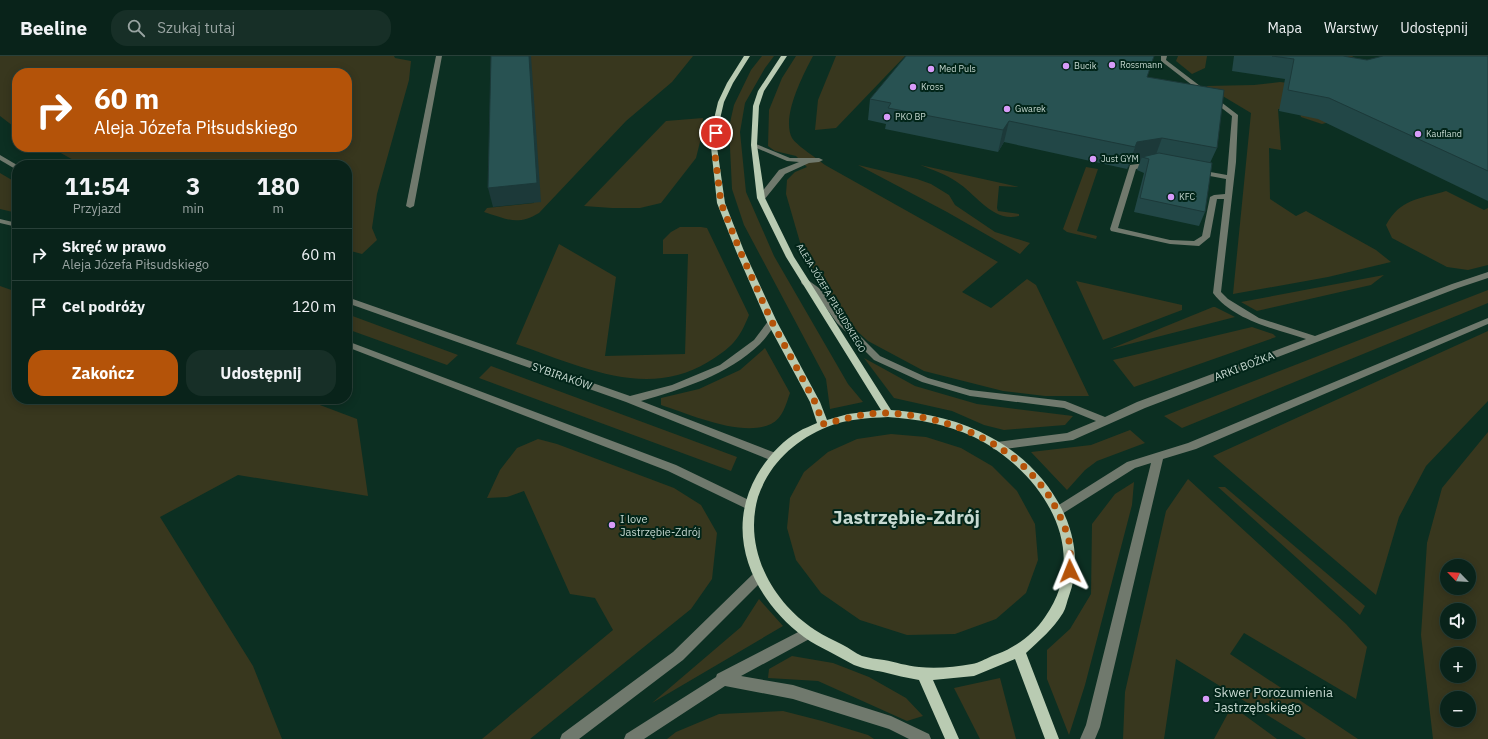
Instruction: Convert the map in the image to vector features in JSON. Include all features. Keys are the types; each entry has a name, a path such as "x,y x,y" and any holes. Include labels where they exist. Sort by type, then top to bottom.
{"main road":[{"path":"747,56 730,83 721,102 717,119 714,147 721,203 740,251 772,322 815,402 823,424"},
{"name":"ALEJA JÓZEFA PIŁSUDSKIEGO","path":"784,56 761,91 756,106 754,145 761,198 790,257 888,413"},
{"path":"888,413 925,417 963,428 997,446 1022,464 1042,486 1058,512 1069,541 1070,571 1063,601 1045,628 1019,651 975,670 923,674 861,662 808,633 788,616 772,596 759,576 751,552 747,528 749,505 758,479 774,457 788,444 823,424 855,416 888,413"},
{"path":"1019,651 1052,739"},
{"path":"923,674 952,739"}],"street":[{"path":"410,206 439,56"},
{"path":"1164,56 1163,60 1235,115 1230,178 1217,293 1225,301 1256,320 1315,339"},
{"path":"754,145 789,160 819,160 808,161 782,172 761,198"},
{"path":"0,157 12,165"},
{"path":"1161,165 1154,163 1133,167 1114,229 1170,242 1196,244 1206,237 1214,197 1228,196"},
{"path":"1192,171 1230,178"},
{"path":"0,221 12,224"},
{"name":"ARKI BOŻKA","path":"997,446 1069,437 1141,405 1455,286 1488,275"},
{"path":"805,282 820,293 840,321 877,358 925,380 970,393 1065,405 1106,420"},
{"name":"SYBIRAKÓW","path":"352,302 630,400 774,457"},
{"path":"1058,512 1131,465 1192,446 1488,321"},
{"path":"630,400 675,388 723,367 757,342 772,322"},
{"path":"352,346 672,468 749,505"},
{"path":"1087,739 1093,727 1158,457"},
{"path":"567,739 678,656 759,576"},
{"path":"631,739 722,679 779,647 808,633"},
{"path":"722,679 793,692 891,723 924,739"}],"shaded area":[{"path":"0,56 394,56 395,58 411,61 409,80 377,194 372,228 377,240 362,254 352,251 352,160 73,160 59,152 352,152 352,68 12,68 12,125 0,116"},
{"path":"524,56 693,56 672,82 626,121 539,213 524,219 512,220 484,212 487,208 534,203"},
{"path":"762,56 774,56 765,68 745,103 740,132 746,192 774,256 848,384 863,402 830,409 826,379 744,225 732,189 729,127 734,105 751,70"},
{"path":"796,56 813,56 799,85 791,108 789,129 792,138 825,165 998,262 962,292 991,308 1027,279 1036,285 1089,396 1045,396 1003,391 924,371 868,341 838,314 806,263 786,194 787,180 795,172 807,167 796,156 775,151 768,146 769,110 782,78"},
{"path":"836,56 905,56 836,128 815,130 818,100"},
{"path":"1178,56 1207,56 1205,68 1192,74 1176,61"},
{"path":"1332,56 1352,56 1361,62 1344,118 1322,124 1301,117 1300,113 1278,109 1281,150 1269,148 1270,199 1296,216 1306,211 1376,250 1391,262 1328,277 1233,294 1251,113 1206,86 1254,85 1280,82 1331,88"},
{"path":"703,118 696,158 661,203 640,208 584,206 666,121"},
{"path":"858,165 917,179 931,184 949,195 955,205 995,232 1030,243 1020,254 947,212"},
{"path":"920,165 1019,187 999,186 997,208 998,211 1019,214 1019,216 1010,217 993,211 953,179"},
{"path":"1086,167 1098,169 1077,231 1097,236 1096,239 1067,232 1063,229"},
{"path":"0,173 12,180 12,212 0,209"},
{"path":"1446,191 1484,210 1488,208 1488,265 1468,270 1447,267 1392,238 1386,225 1391,216 1397,210 1411,201"},
{"path":"680,227 707,228 749,315 738,337 723,352 708,362 684,373 661,378 636,379 588,369 516,344 559,244 616,277 605,356 685,354 688,254 663,254 663,240 671,232"},
{"path":"1384,275 1371,285 1257,311 1241,302"},
{"path":"1076,281 1182,305 1182,310 1103,340"},
{"path":"0,286 12,290 12,404 317,404 357,419 368,496 238,475 160,517 253,666 282,739 0,739"},
{"path":"1488,290 1488,303 1182,428 1164,416"},
{"path":"1213,307 1235,317 1110,349"},
{"path":"352,316 458,355 447,365 352,331"},
{"path":"1252,327 1273,334 1276,337 1134,387 1113,360"},
{"path":"1488,331 1488,401 1426,466 1399,517 1376,595 1213,456"},
{"path":"765,348 790,393 781,414 771,424 759,428 731,427 701,419 661,405 661,398 699,389 740,370"},
{"path":"864,358 915,386 977,404 1073,416 1065,425 1004,430 984,425 952,411 894,398"},
{"path":"491,366 737,457 731,471 479,378"},
{"path":"1130,430 1145,443 1097,461 1085,470 1067,490 1031,452 1091,445"},
{"path":"1488,432 1488,739 1433,739 1421,635 1427,543 1442,488"},
{"path":"891,434 926,437 961,448 992,466 1017,491 1035,524 1038,560 1026,593 996,619 955,634 907,635 860,620 821,593 796,560 787,528 790,498 804,472 828,452 857,439"},
{"path":"538,439 557,444 674,488 701,505 717,533 712,579 691,609 530,739 482,739 613,630 595,598 570,594 524,491 507,497 487,498 500,470 517,448"},
{"path":"1188,479 1346,624 1367,647 1356,699 1244,633 1230,654 1358,739 1306,739 1176,659 1164,739 1123,739 1125,692 1166,511"},
{"path":"1134,482 1132,505 1085,685 1069,735 1047,679 1047,650 1070,629 1091,594 1092,524 1115,494"},
{"path":"1218,487 1225,487 1365,606 1360,615"},
{"path":"759,599 783,626 652,703 741,627"},
{"path":"792,656 833,663 869,677 906,698 923,716 907,721 818,681 768,678 769,669"},
{"path":"1000,678 1016,739 980,739 954,688"},
{"path":"1232,706 1277,739 1214,739"},
{"path":"783,711 868,735 874,739 667,739 676,732 719,714"}],"building":[{"path":"491,56 529,56 537,183 488,188"},
{"name":"Gwarek","path":"906,56 1154,56 1147,77 1224,90 1217,148 1162,138 1137,142 1135,147 1009,121 1003,130 888,108 891,103 870,99"},
{"name":"Kaufland","path":"1272,56 1343,56 1367,60 1383,56 1488,56 1488,171 1329,98 1288,90 1294,59"},
{"path":"1159,153 1212,163 1205,212 1140,198 1149,159 1142,157"}],"place":[{"name":"Rossmann","path":"1112,65"},
{"name":"Bucik","path":"1066,66"},
{"name":"Med Puls","path":"931,69"},
{"name":"Kross","path":"913,87"},
{"name":"Gwarek","path":"1007,109"},
{"name":"PKO BP","path":"887,117"},
{"name":"Kaufland","path":"1418,134"},
{"name":"Just GYM","path":"1093,159"},
{"name":"KFC","path":"1171,197"},
{"name":"I love Jastrzębie-Zdrój","path":"612,525"},
{"name":"Skwer Porozumienia Jastrzębskiego","path":"1206,699"}],"district":[{"name":"Jastrzębie-Zdrój","path":"906,517"}],"route":[{"path":"716,133 714,147 721,203 740,251 772,322 815,402 823,424 855,416 888,413 925,417 963,428 997,446 1022,464 1042,486 1058,512 1069,541 1070,571"}]}
